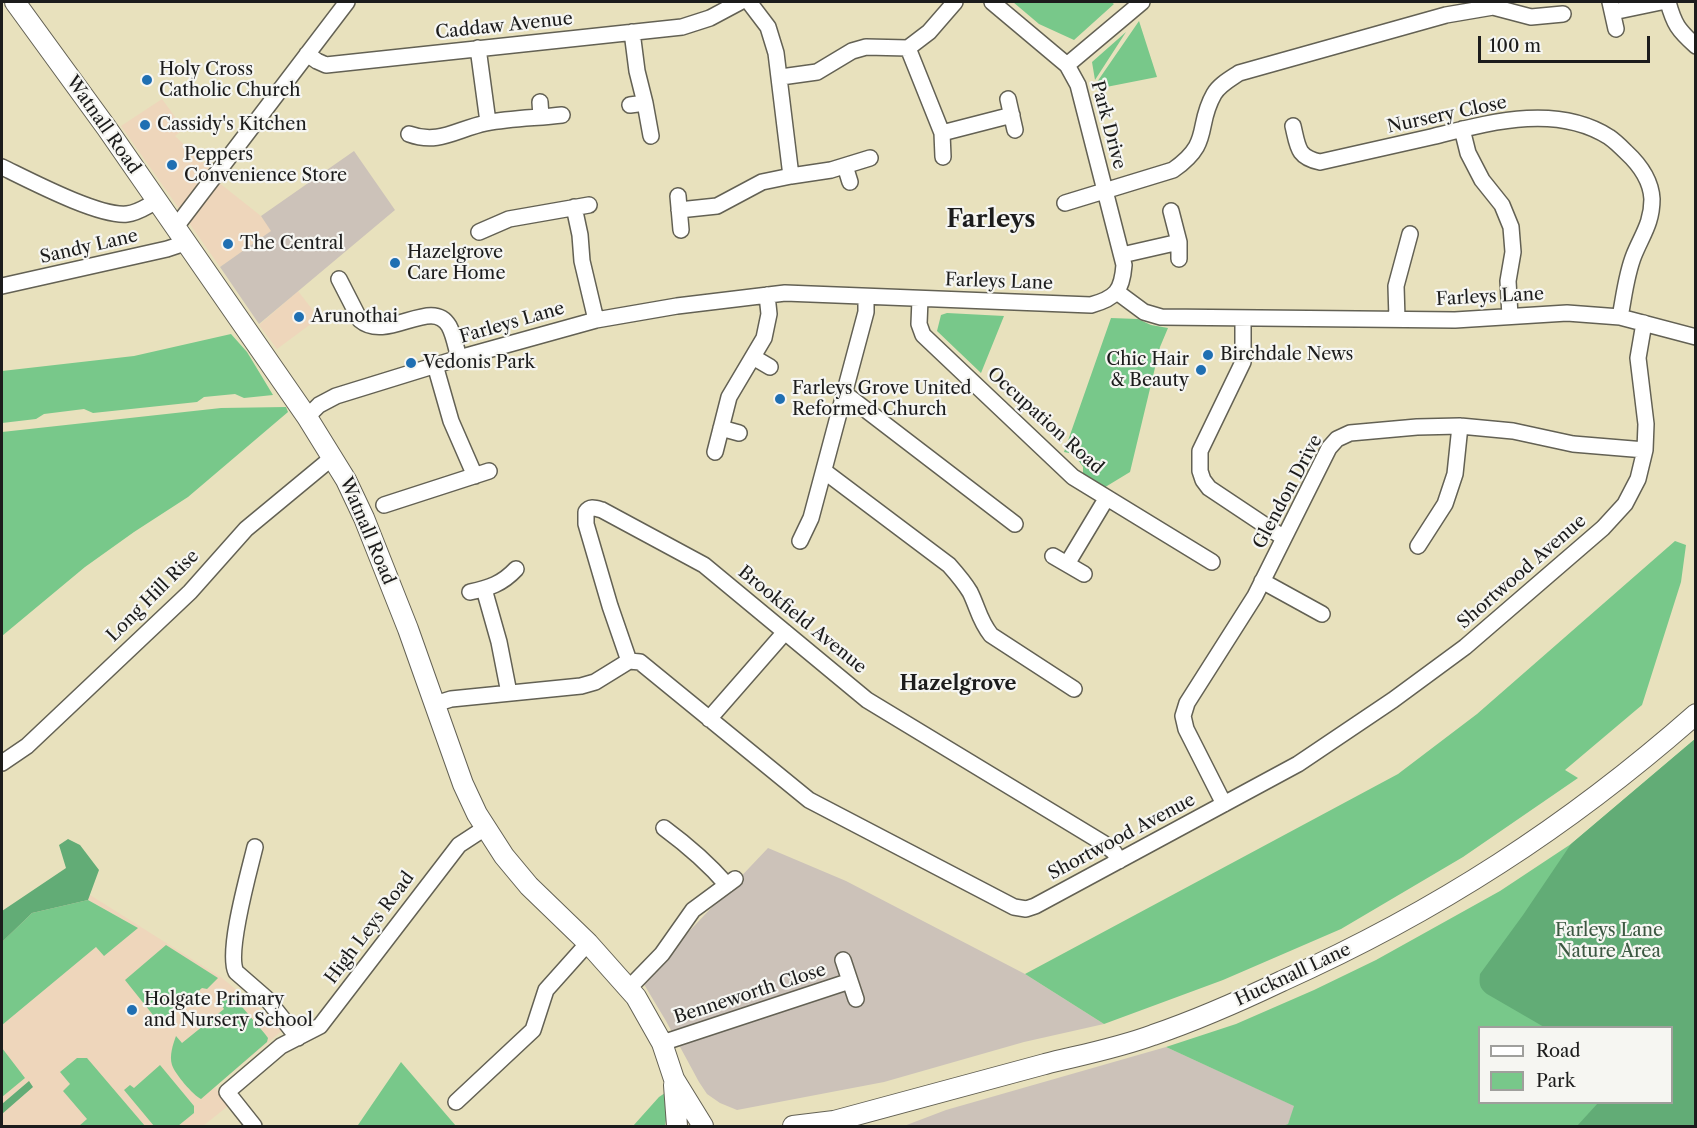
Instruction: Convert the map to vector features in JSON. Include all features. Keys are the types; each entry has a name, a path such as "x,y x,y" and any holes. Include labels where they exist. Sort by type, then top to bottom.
{"main road":[{"name":"Watnall Road","path":"15,2 157,201 333,457 364,518 463,784 484,828 530,886 588,943 629,988 662,1043 674,1079 703,1126"},
{"name":"Hucknall Lane","path":"793,1126 828,1124 1151,1036 1237,1002 1332,959 1415,916 1495,868 1560,823 1646,758 1695,714"},
{"name":"Watnall Road","path":"674,1079 677,1126"}],"street":[{"path":"180,235 346,2"},
{"name":"Caddaw Avenue","path":"307,54 326,65 632,32 697,24 720,7 740,2"},
{"path":"749,2 768,27 777,53 791,176"},
{"path":"781,77 817,72 852,51 866,47 908,48 929,32 955,2"},
{"name":"Park Drive","path":"992,2 1067,65 1078,85 1122,255 1123,277 1117,292"},
{"path":"1067,65 1142,2"},
{"path":"1616,29 1611,7 1661,2"},
{"path":"1668,2 1673,22 1695,46"},
{"path":"1065,203 1173,170 1186,161 1202,138 1214,93 1239,73 1446,15 1493,7 1531,17 1563,14"},
{"path":"632,32 638,104 651,136"},
{"path":"478,48 488,122"},
{"path":"908,48 942,133 943,157"},
{"path":"942,133 1014,123 1008,99"},
{"path":"416,141 448,136 488,122 540,110 562,115"},
{"name":"Nursery Close","path":"1293,126 1299,150 1306,159 1320,162 1462,129 1531,118 1563,120 1610,137 1634,159 1646,177 1652,198 1650,223 1629,269 1620,317"},
{"path":"1462,129 1468,153 1482,180 1502,205 1511,227 1513,252 1508,281 1510,316"},
{"path":"681,230 679,203 717,206 762,182 845,166 870,158"},
{"path":"845,166 850,182"},
{"path":"2,167 37,184 107,212 130,214 157,201"},
{"path":"479,232 509,219 582,206 580,235 582,261 596,320"},
{"path":"1171,211 1179,242 1179,259"},
{"path":"1397,320 1396,286 1410,234"},
{"name":"Sandy Lane","path":"2,286 167,249 180,235"},
{"path":"1122,255 1179,242"},
{"path":"339,279 360,320 366,325 381,328 428,315 444,320 450,326 459,358"},
{"name":"Farleys Lane","path":"307,417 319,405 336,396 435,365 596,320 677,306 784,293 1091,304 1109,299 1117,292 1153,316 1455,320 1567,313 1620,317 1695,337"},
{"path":"715,452 729,397 764,338 768,324 767,295"},
{"path":"800,541 812,518 866,312 866,297"},
{"name":"Occupation Road","path":"920,299 919,324 923,335 1073,477 1212,562"},
{"path":"1243,318 1243,362 1200,451 1200,471 1209,488 1284,538"},
{"name":"Shortwood Avenue","path":"629,661 644,664 809,800 1014,907 1026,909 1298,764 1393,700 1465,647 1603,528 1625,504 1638,479 1644,450 1646,424 1638,358 1644,323"},
{"path":"753,357 770,367"},
{"path":"384,506 482,473 451,421 435,365"},
{"path":"844,393 1015,524"},
{"path":"1418,546 1445,504 1455,474 1460,426"},
{"name":"Glendon Drive","path":"1224,804 1186,729 1183,716 1187,703 1255,596 1329,448 1337,439 1350,433 1460,426 1513,432 1573,444 1644,450"},
{"path":"721,428 739,433"},
{"name":"Long Hill Rise","path":"2,763 27,746 190,592 246,530 333,457"},
{"path":"824,471 949,565 962,579 971,594 982,623 992,635 1074,689"},
{"path":"1084,574 1060,560 1106,499"},
{"name":"Brookfield Avenue","path":"629,661 586,524 585,517 588,508 602,510 704,565 867,700 1103,843 1114,852 1119,861"},
{"path":"509,693 499,642 477,591 506,580 516,570"},
{"path":"1262,582 1322,614"},
{"path":"709,718 785,632"},
{"path":"435,704 451,699 581,686 595,682 629,661"},
{"name":"High Leys Road","path":"254,1126 227,1092 272,1053 320,1026 459,845 484,828"},
{"path":"629,988 662,954 693,910 731,882 714,870 688,845 663,828"},
{"path":"255,847 234,941 233,966 236,972 267,999 298,1038"},
{"path":"456,1102 490,1059 533,1030 546,990 588,943"},
{"name":"Benneworth Close","path":"843,960 856,999"},
{"name":"Benneworth Close","path":"662,1043 850,981"}],"shaded area":[{"path":"162,99 184,129 175,136 211,170 208,174 261,216 272,231 220,267 121,126"},
{"path":"354,151 395,210 259,324 220,267 271,231 261,216"},
{"path":"298,291 319,318 277,349 259,325"},
{"path":"768,848 846,881 1025,974 1104,1024 1024,1042 884,1082 737,1110 720,1103 707,1094 699,1082 642,981"},
{"name":"Holgate Primary and Nursery School","path":"90,895 222,978 284,1029 215,1087 228,1106 203,1126 2,1126 2,920 28,908"},
{"path":"1166,1047 1295,1106 1288,1124 1282,1126 904,1126 946,1110"}],"green space":[{"path":"1013,2 1111,2 1114,4 1074,40 1039,24"},
{"path":"1139,21 1157,77 1096,89 1097,82"},
{"path":"1126,32 1095,80 1092,62"},
{"path":"947,313 1004,316 981,373 937,331 941,315"},
{"path":"1111,318 1138,319 1151,325 1168,328 1160,347 1130,472 1102,489 1083,475 1083,467 1074,454 1064,452"},
{"path":"231,334 247,352 273,395 244,398 235,394 204,397 197,402 93,413 84,409 44,414 36,419 2,423 2,371 134,356"},
{"path":"286,407 288,412 188,497 85,567 2,636 2,432 221,408"},
{"path":"1675,541 1686,545 1681,582 1642,705 1565,770 1578,778 1463,857 1341,929 1223,980 1104,1024 1025,974 1398,774 1477,714"},
{"path":"1695,739 1695,1126 1282,1126 1288,1124 1294,1106 1166,1047 1236,1024 1314,990 1376,960 1500,891 1571,844"},
{"name":"Farleys Lane Nature Area","path":"1695,739 1695,1126 1577,1126 1597,1104 1673,1104 1673,1026 1542,1026 1482,990 1480,974 1571,844"},
{"path":"68,839 80,845 99,870 88,900 32,913 2,942 2,911 66,868 59,845"},
{"path":"88,900 138,928 104,956 96,947 2,1025 2,942 32,913"},
{"path":"166,945 218,978 207,989 202,988 167,1018 158,1019 125,980"},
{"path":"221,1000 237,1001 268,1038 267,1042 201,1099 180,1079 174,1069 171,1058 173,1046 176,1036 182,1043 224,1009 219,1002"},
{"path":"2,1048 25,1078 2,1097"},
{"path":"77,1058 87,1058 145,1126 79,1126 87,1119 63,1091 70,1084 60,1072"},
{"path":"401,1062 456,1126 358,1125"},
{"path":"160,1065 194,1106 194,1113 178,1126 154,1126 124,1090 130,1085 134,1088"},
{"path":"29,1081 33,1087 2,1114 2,1104"},
{"path":"665,1093 667,1114 665,1126 633,1126 659,1097"}],"place":[{"name":"Holy Cross Catholic Church","path":"147,80"},
{"name":"Cassidy's Kitchen","path":"145,125"},
{"name":"Peppers Convenience Store","path":"172,165"},
{"name":"The Central","path":"228,244"},
{"name":"Hazelgrove Care Home","path":"395,263"},
{"name":"Arunothai","path":"299,317"},
{"name":"Birchdale News","path":"1208,355"},
{"name":"Vedonis Park","path":"411,363"},
{"name":"Chic Hair & Beauty","path":"1201,370"},
{"name":"Farleys Grove United Reformed Church","path":"780,399"},
{"name":"Holgate Primary and Nursery School","path":"132,1010"}],"district":[{"name":"Farleys","path":"991,220"},
{"name":"Hazelgrove","path":"958,684"}]}
